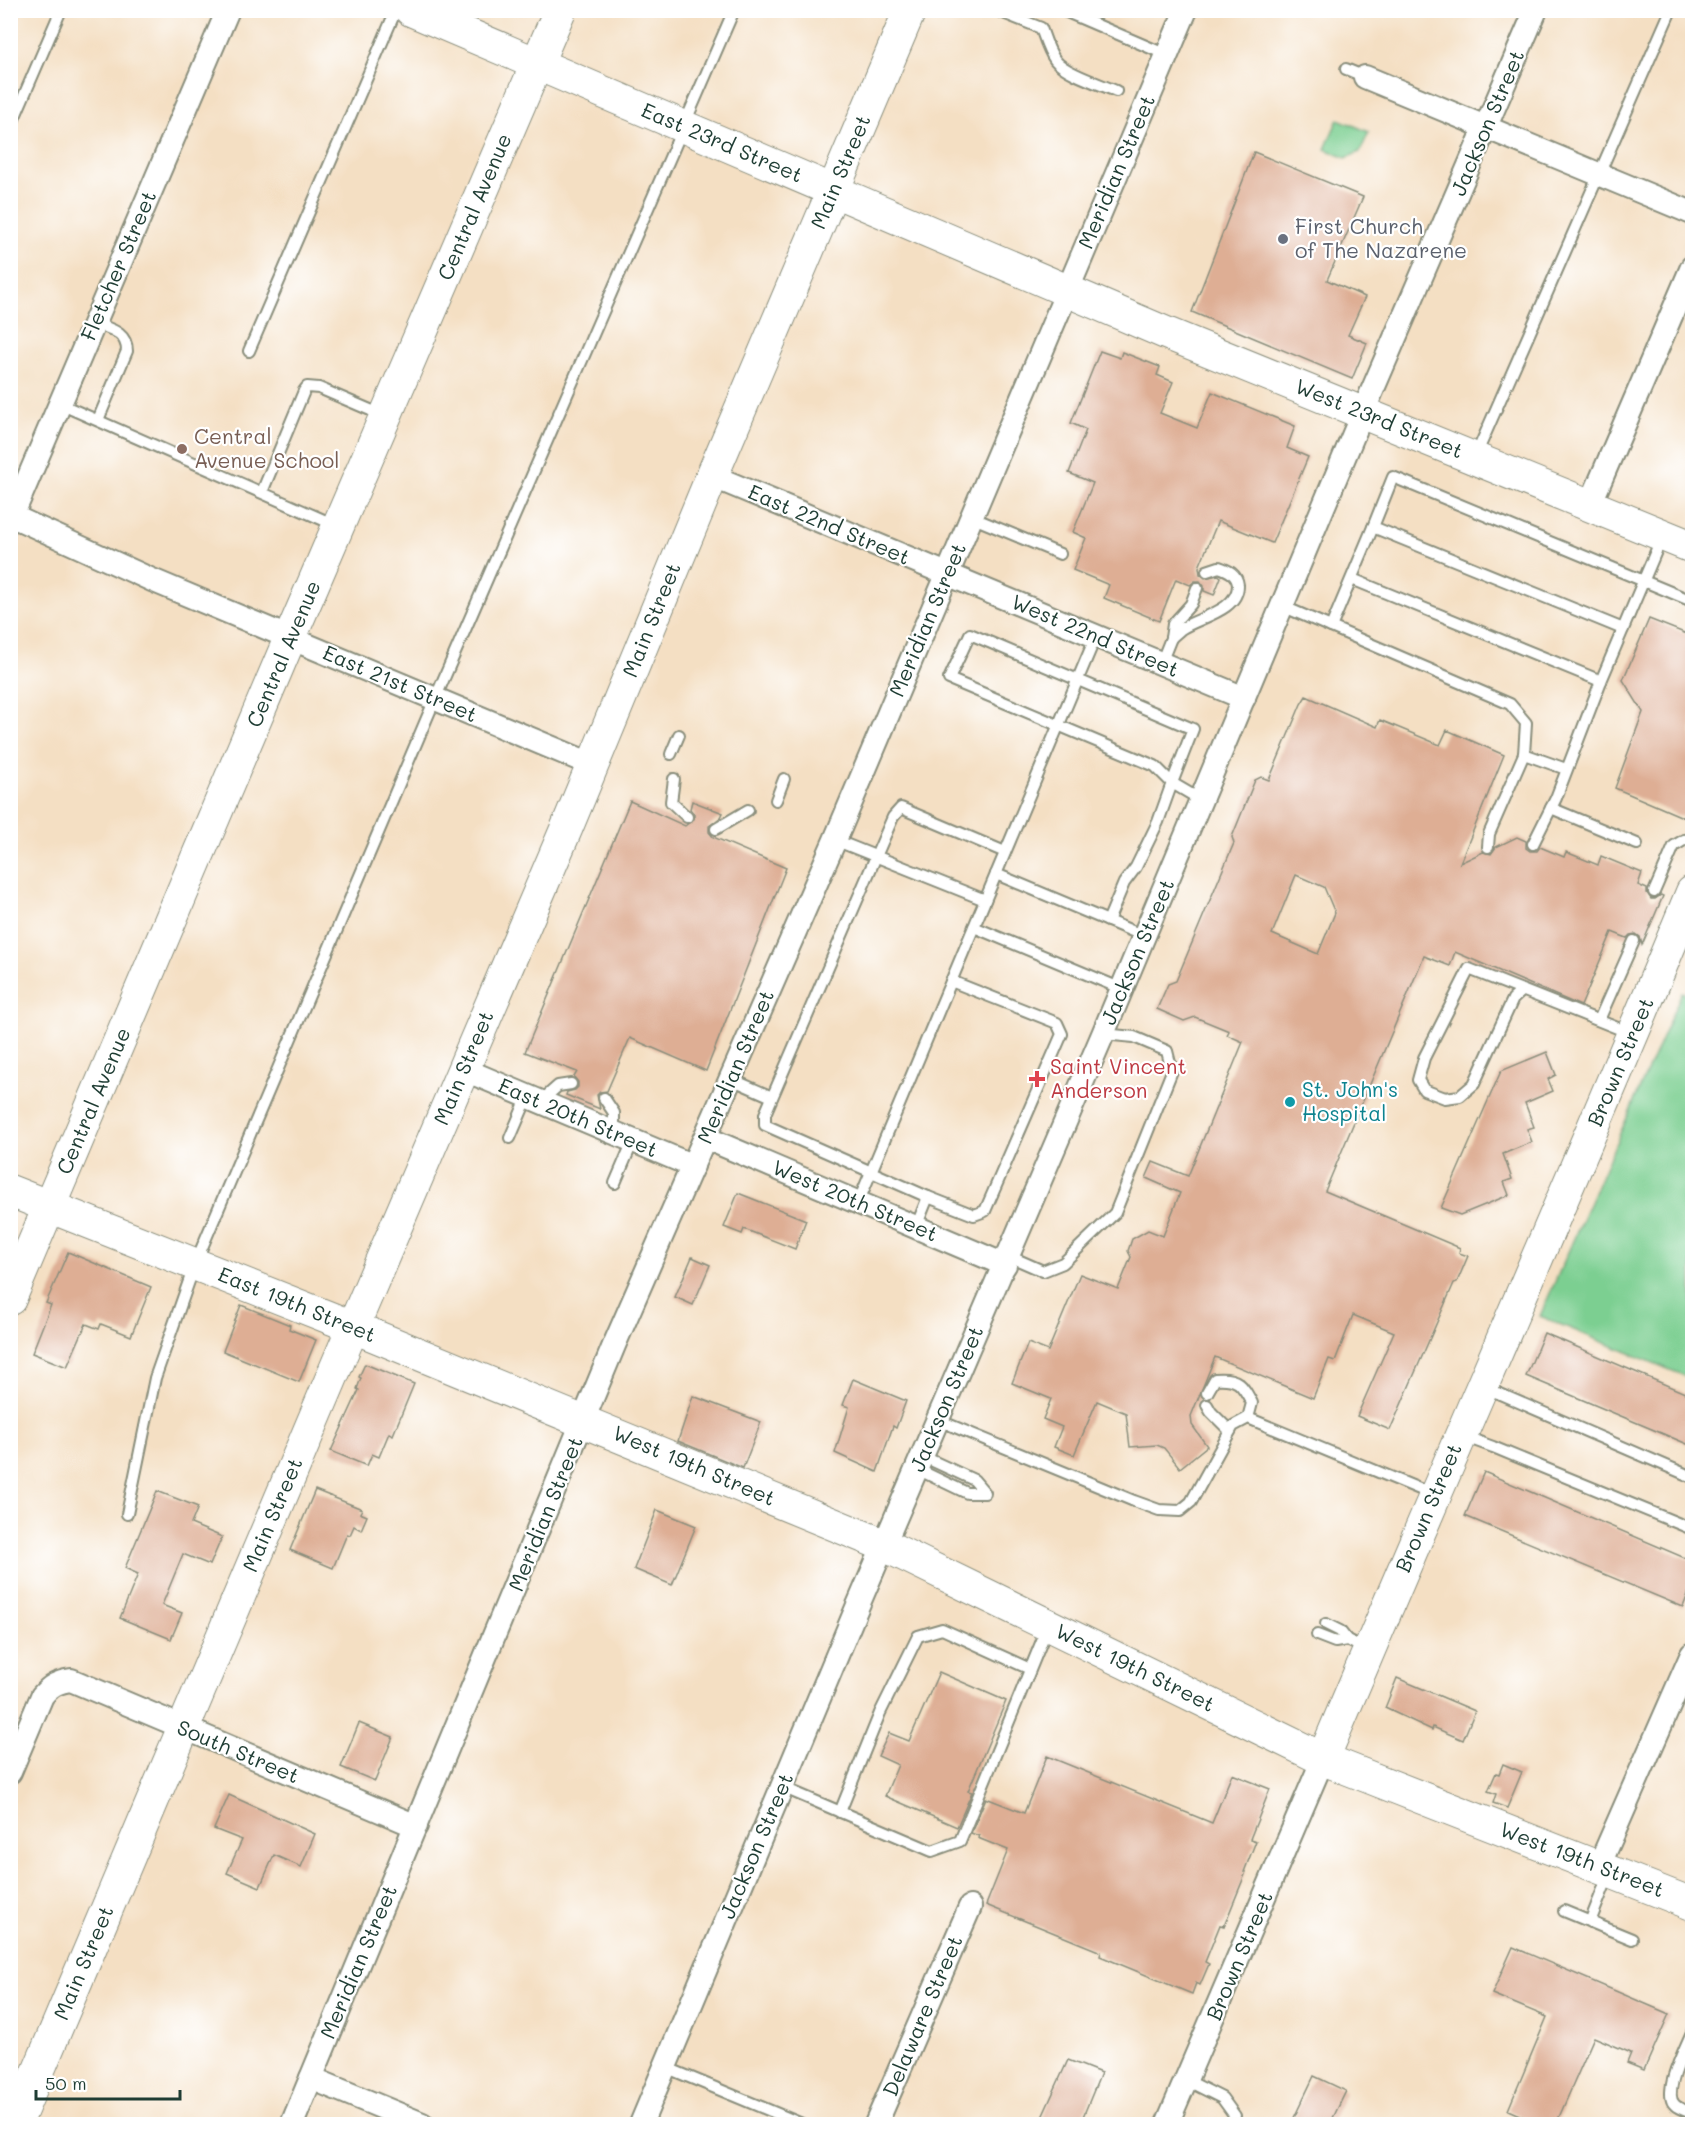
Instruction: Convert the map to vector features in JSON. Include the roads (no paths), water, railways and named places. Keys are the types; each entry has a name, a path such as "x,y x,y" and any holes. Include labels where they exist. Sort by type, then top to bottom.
{"street":[{"name":"Fletcher Street","path":"11,518 228,10"},
{"name":"East 23rd Street","path":"411,10 1067,290"},
{"name":"Central Avenue","path":"10,1299 290,638 560,10"},
{"name":"Main Street","path":"18,2120 593,765 712,476 910,10"},
{"name":"Meridian Street","path":"292,2124 584,1421 835,840 1186,10"},
{"name":"Jackson Street","path":"641,2124 884,1545 1122,989 1363,412 1536,10"},
{"path":"1355,73 1692,213"},
{"path":"1589,507 1692,267"},
{"name":"West 23rd Street","path":"1067,290 1589,507 1692,547"},
{"name":"East 22nd Street","path":"712,476 946,574"},
{"name":"East 21st Street","path":"11,518 152,580 593,765"},
{"name":"West 22nd Street","path":"946,574 1244,698"},
{"name":"Brown Street","path":"1167,2124 1323,1759 1358,1645 1434,1495 1692,892"},
{"name":"East 20th Street","path":"463,1069 693,1166"},
{"name":"West 20th Street","path":"706,1138 916,1227 1007,1260"},
{"name":"East 19th Street","path":"10,1191 584,1421"},
{"name":"West 19th Street","path":"584,1421 884,1545 1323,1759 1692,1904"},
{"path":"1604,1869 1692,1654"},
{"name":"South Street","path":"10,1772 42,1696 50,1686 71,1680 416,1826"},
{"name":"Delaware Street","path":"876,2124 970,1907"},
{"path":"311,2078 422,2124"}],"lane":[{"path":"10,128 61,10"},
{"path":"249,351 396,10"},
{"path":"127,1514 155,1378 195,1264 435,699 734,10"},
{"path":"996,10 1041,28 1048,49 1056,62 1116,91"},
{"path":"1062,10 1167,55"},
{"path":"1475,458 1671,10"},
{"path":"95,323 123,336 127,343 127,351 98,420"},
{"path":"262,492 307,387 320,388 386,416"},
{"path":"60,404 338,526"},
{"path":"1332,627 1393,477 1692,601"},
{"path":"971,516 1060,554"},
{"path":"1373,527 1623,629"},
{"path":"1533,844 1551,808 1601,681 1663,535"},
{"path":"1171,638 1181,629 1232,602 1237,592 1238,580 1231,572 1219,567 1207,571"},
{"path":"1352,579 1601,681"},
{"path":"1161,663 1171,638 1173,624 1191,604 1197,588"},
{"path":"1282,606 1510,704 1526,723 1524,754 1489,834 1488,847"},
{"path":"1108,921 1124,883 1137,867 1158,822 1172,783 1193,729 969,634 949,679 1155,766 1172,783 1201,800"},
{"path":"858,1203 1096,636"},
{"path":"671,754 679,735"},
{"path":"1524,754 1566,770"},
{"path":"674,779 671,802 687,817"},
{"path":"776,800 784,779"},
{"path":"951,981 1057,1023 1062,1034 985,1211 974,1215 765,1125 765,1114 772,1097 893,817 901,808 1005,852"},
{"path":"1551,808 1637,844"},
{"path":"716,830 748,810"},
{"path":"1654,892 1674,846 1684,840 1692,839"},
{"path":"835,840 985,900"},
{"path":"996,874 1144,936"},
{"path":"974,927 1122,989"},
{"path":"1599,1020 1634,941"},
{"path":"1523,990 1513,999 1474,1084 1460,1096 1445,1098 1424,1090 1418,1080 1424,1058 1469,969 1523,990 1599,1020 1633,1034"},
{"path":"1007,1260 1043,1271 1063,1263 1115,1213 1172,1071 1167,1051 1134,1037 1103,1034"},
{"path":"731,1079 772,1097"},
{"path":"510,1138 534,1099 558,1086 571,1084"},
{"path":"604,1098 614,1113 623,1137 615,1183"},
{"path":"916,1227 928,1197"},
{"path":"1207,1393 1215,1379 1230,1378 1243,1387 1252,1403 1248,1418"},
{"path":"1482,1386 1692,1477"},
{"path":"1207,1405 1230,1431"},
{"path":"938,1420 1159,1510 1180,1511 1191,1502 1233,1425 1248,1418 1434,1495"},
{"path":"1460,1435 1692,1529"},
{"path":"920,1462 974,1479 985,1493 967,1493 920,1462"},
{"path":"1326,1624 1340,1631 1358,1645"},
{"path":"782,1787 932,1851 960,1841 1048,1626"},
{"path":"840,1812 880,1713 918,1636 942,1629 1030,1669"},
{"path":"1317,1635 1335,1642 1358,1645"},
{"path":"1590,1922 1604,1869"},
{"path":"1564,1911 1632,1939"},
{"path":"1692,2032 1689,2052 1673,2078 1671,2100 1674,2105 1692,2113"},
{"path":"665,2067 802,2124"},
{"path":"1186,2080 1222,2098 1235,2116 1232,2124"}],"place":[{"name":"First Church of The Nazarene","path":"1283,239"},
{"name":"Central Avenue School","path":"182,449"},
{"name":"Saint Vincent Anderson","path":"1037,1079"},
{"name":"St. John's Hospital","path":"1290,1102"}]}
